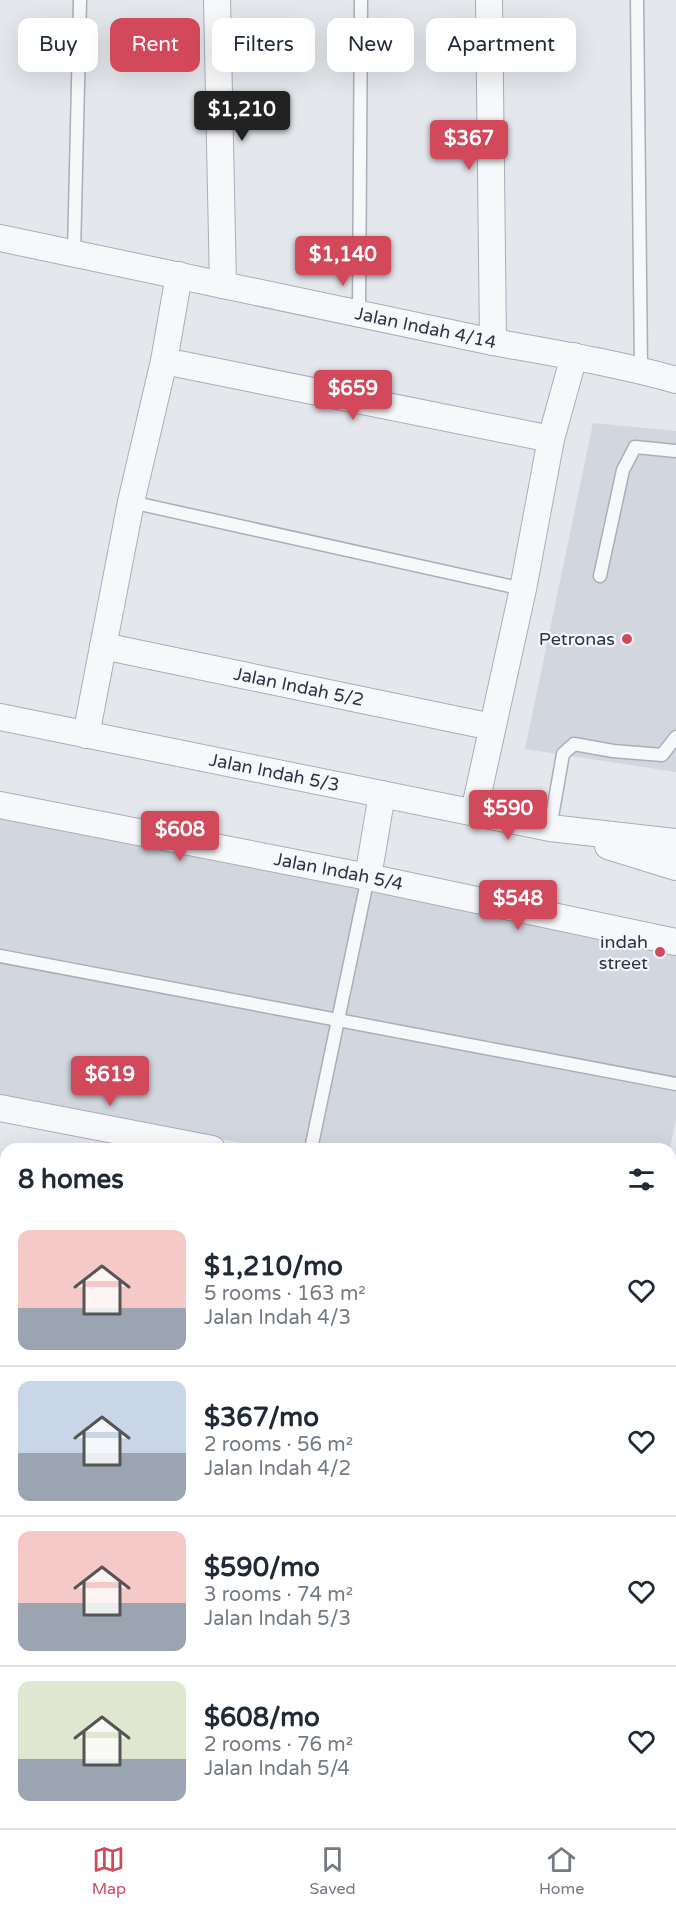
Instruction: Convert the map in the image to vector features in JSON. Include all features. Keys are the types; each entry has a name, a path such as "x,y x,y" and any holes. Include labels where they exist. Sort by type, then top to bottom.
{"street":[{"path":"218,0 223,285"},
{"path":"489,0 493,342"},
{"name":"Jalan Indah 4/14","path":"0,238 493,342 641,370 676,380"},
{"path":"86,735 131,502 164,361 179,275"},
{"path":"474,812 523,589 551,439 574,356"},
{"path":"164,361 551,439"},
{"name":"Jalan Indah 5/2","path":"103,646 492,727"},
{"name":"Jalan Indah 5/3","path":"0,717 550,828 676,867"},
{"path":"368,877 382,794"},
{"name":"Jalan Indah 5/4","path":"0,805 368,877 676,942"},
{"name":"Jalan Indah 5/3","path":"550,828 676,842"},
{"path":"0,1108 181,1143"}],"lane":[{"path":"74,253 80,0"},
{"path":"358,313 362,0"},
{"path":"637,0 641,370"},
{"path":"600,576 623,470 635,447 676,451"},
{"path":"131,502 523,589"},
{"path":"550,828 563,754 574,744 613,751 662,755 676,737"},
{"path":"312,1143 368,877"},
{"path":"0,956 676,1084"}],"shaded area":[{"path":"593,423 676,431 676,772 525,749"},
{"path":"0,816 676,954 676,1118 671,1143 241,1143 0,1096"}],"place":[{"name":"Petronas","path":"627,639"},
{"name":"indah street","path":"660,952"}]}
